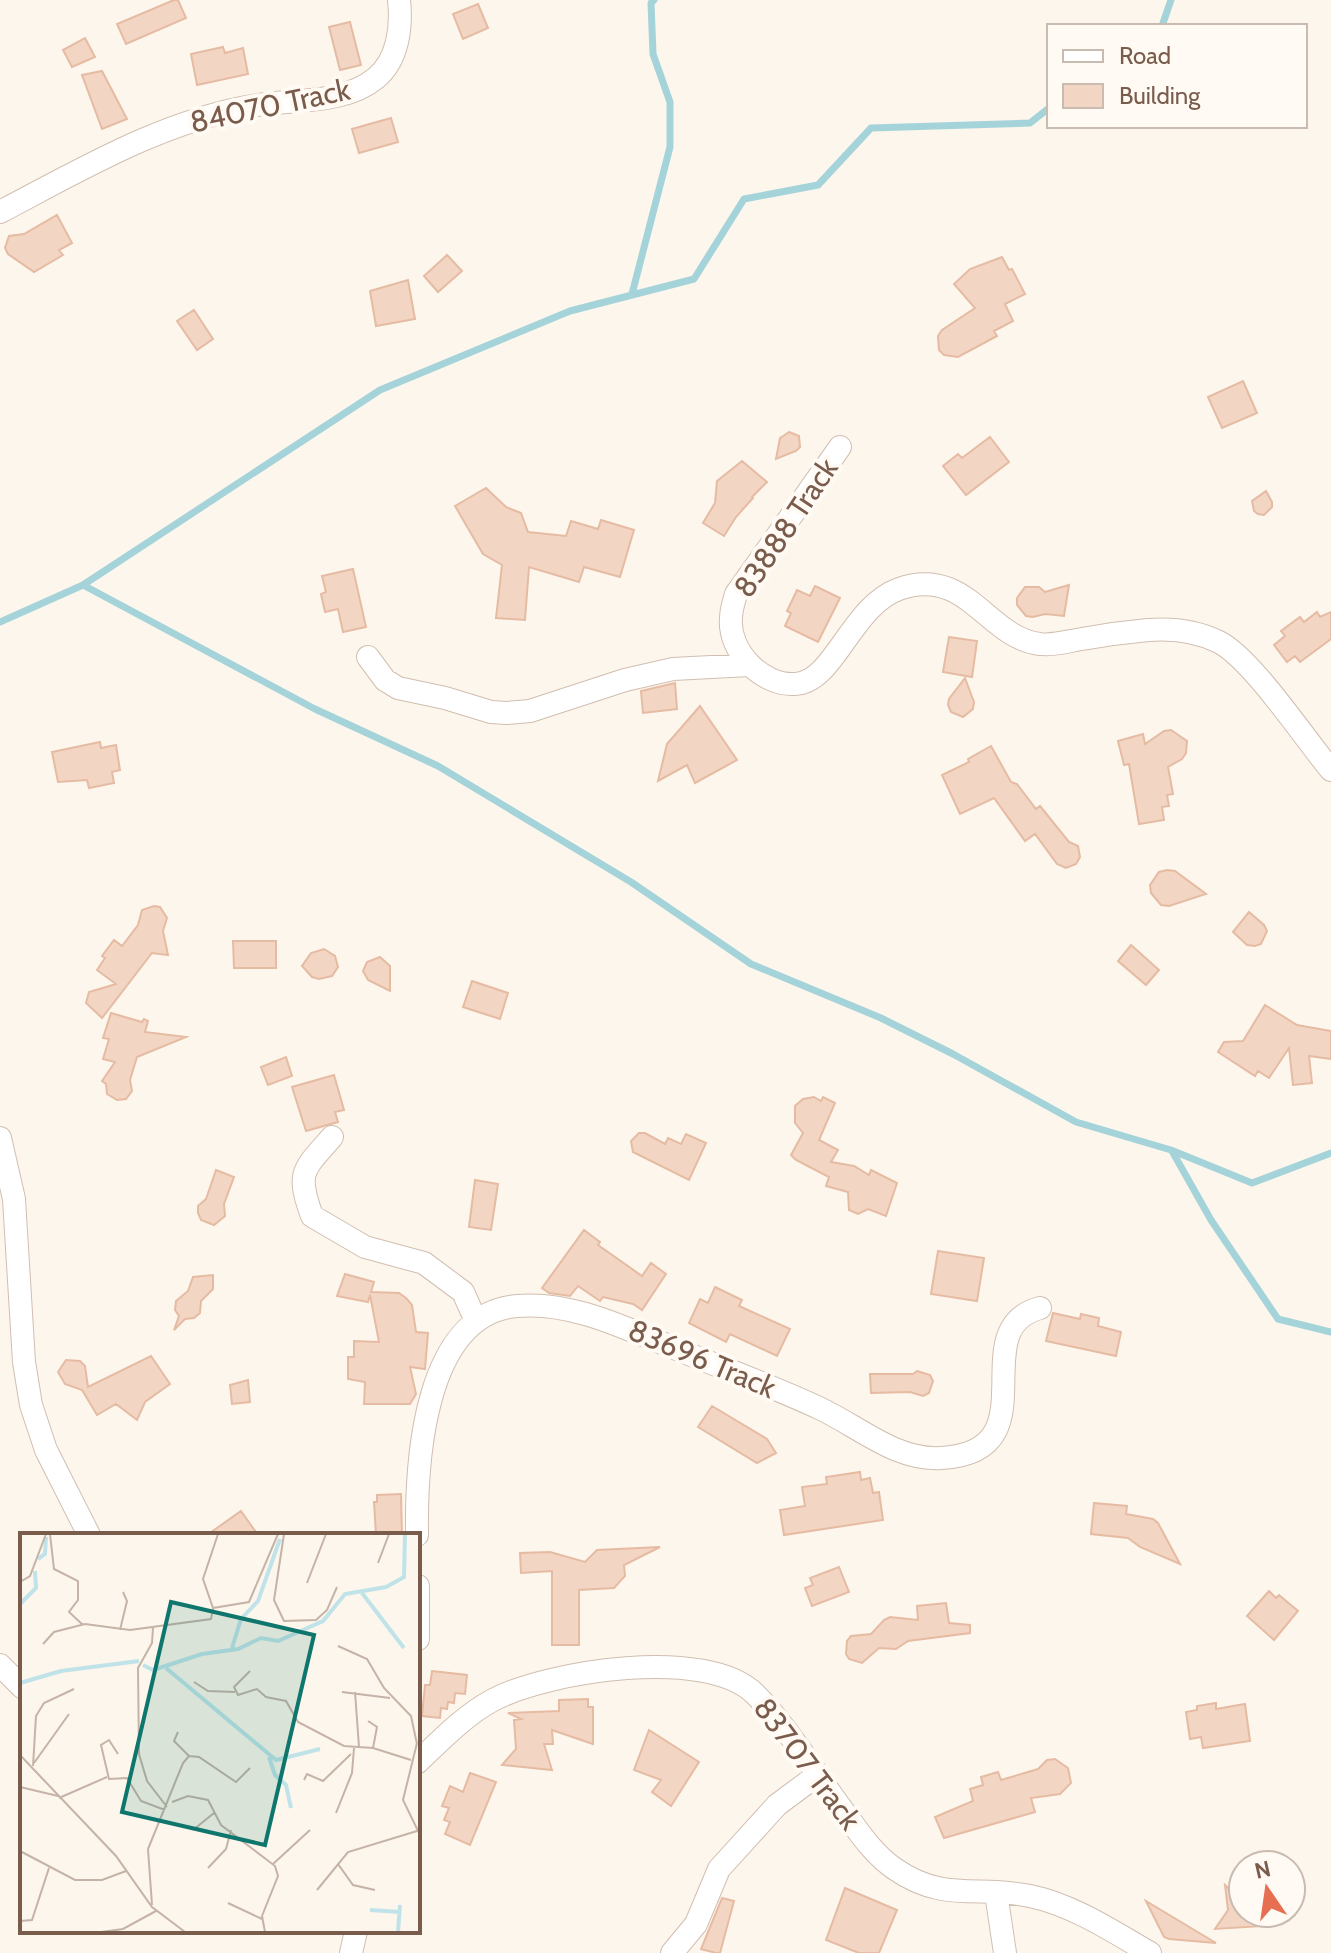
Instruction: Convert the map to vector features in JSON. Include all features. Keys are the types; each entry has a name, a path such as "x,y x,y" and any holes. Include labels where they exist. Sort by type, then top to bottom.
{"street":[{"name":"84070 Track","path":"0,212 173,127 239,108 352,92 388,67 401,17 399,0"},
{"name":"83888 Track","path":"750,665 736,644 730,619 736,594 840,447"},
{"path":"368,657 385,680 398,688 491,712 530,711 625,680 673,669 750,665 786,685 811,681 823,671 866,610 882,598 900,589 920,585 941,587 968,599 997,624 1021,638 1040,644 1177,629 1220,642 1235,653 1259,680 1331,770"},
{"path":"332,1137 304,1169 303,1190 312,1216 365,1247 424,1263 463,1292 476,1321 460,1335 431,1394 421,1441 417,1533"},
{"path":"0,1138 14,1199 24,1362 31,1405 46,1450 88,1533"},
{"name":"83696 Track","path":"476,1321 498,1309 518,1306 567,1310 614,1323 820,1408 877,1440 926,1458 968,1455 989,1443 1001,1418 1008,1337 1023,1315 1040,1308"},
{"path":"0,1665 20,1685"},
{"name":"83707 Track","path":"420,1760 463,1721 491,1701 521,1687 551,1678 606,1669 672,1668 713,1672 733,1678 753,1692 777,1719 872,1849 895,1869 924,1884 956,1893 1029,1896 1061,1906 1150,1953"},
{"path":"672,1953 696,1924 719,1869 777,1805 816,1776"},
{"path":"996,1893 1005,1953"},
{"path":"351,1953 356,1933"}],"building":[{"path":"178,0 186,18 126,44 117,24"},
{"path":"478,4 488,28 463,39 453,14"},
{"path":"350,22 361,65 340,70 329,27"},
{"path":"85,38 95,57 72,67 63,50"},
{"path":"223,47 225,53 243,48 248,74 197,85 191,54"},
{"path":"102,71 127,119 102,129 82,75"},
{"path":"391,118 398,142 359,153 352,129"},
{"path":"57,215 72,243 59,250 63,255 34,272 8,254 5,248 9,236 24,234"},
{"path":"447,255 462,271 438,292 424,276"},
{"path":"1002,257 1025,294 1005,304 1013,321 994,331 997,336 958,357 944,355 939,350 938,336 975,308 954,284 970,269"},
{"path":"408,280 415,319 376,326 370,291"},
{"path":"194,310 213,339 197,350 177,321"},
{"path":"1243,381 1257,413 1222,428 1208,397"},
{"path":"789,432 799,436 800,447 776,459 780,438"},
{"path":"990,437 1009,462 966,495 943,466 958,454 962,458"},
{"path":"742,461 767,482 736,517 724,536 703,523 715,503 717,481"},
{"path":"486,488 506,507 521,513 528,532 566,536 571,521 598,529 601,520 634,530 620,577 584,567 579,582 529,567 525,620 496,618 502,565 483,554 455,506"},
{"path":"1266,491 1272,507 1264,515 1258,514 1252,501"},
{"path":"353,569 366,627 343,632 338,609 325,612 321,594 326,592 322,576"},
{"path":"1069,585 1064,616 1026,616 1017,605 1017,598 1025,587 1039,587 1045,592"},
{"path":"815,586 840,598 818,642 785,626 791,613 787,611 797,590 810,596"},
{"path":"1317,612 1320,617 1331,612 1331,639 1300,662 1295,656 1287,662 1274,645 1285,636 1281,631 1300,617 1304,622"},
{"path":"949,637 977,641 972,677 943,672"},
{"path":"965,678 974,702 973,709 963,717 951,712 948,705"},
{"path":"675,683 677,709 643,713 641,691"},
{"path":"700,706 737,760 695,783 687,765 658,781 667,744"},
{"path":"1171,730 1187,741 1182,759 1168,767 1173,794 1167,795 1169,806 1162,807 1164,820 1139,824 1129,764 1124,765 1118,741 1143,734 1145,744 1164,731"},
{"path":"100,742 101,748 116,745 120,770 112,772 114,783 89,788 87,780 58,782 52,752"},
{"path":"991,746 1011,782 1017,784 1036,809 1040,806 1069,842 1078,846 1080,857 1076,864 1066,868 1057,864 1035,834 1025,841 994,798 960,814 942,775 969,762 968,759"},
{"path":"1175,871 1206,894 1169,906 1161,905 1151,893 1150,885 1159,872"},
{"path":"160,907 167,918 163,931 168,955 152,953 102,1018 86,1003 89,992 116,984 97,970 105,958 102,956 114,940 122,946 138,925 142,910"},
{"path":"1249,912 1267,931 1261,944 1255,946 1247,945 1233,932"},
{"path":"233,941 276,941 276,968 234,968"},
{"path":"1131,945 1159,970 1146,985 1118,961"},
{"path":"324,949 335,956 338,967 332,976 312,977 302,966 311,953"},
{"path":"380,957 390,966 390,991 368,980 363,971 367,962"},
{"path":"472,981 508,993 500,1019 463,1007"},
{"path":"1265,1005 1297,1025 1331,1031 1331,1059 1309,1056 1312,1083 1293,1085 1289,1048 1269,1078 1258,1071 1255,1076 1218,1052 1224,1042 1243,1041"},
{"path":"111,1013 148,1021 145,1032 186,1037 137,1057 130,1080 132,1091 126,1099 117,1100 107,1094 106,1084 102,1081 115,1062 103,1059 109,1039 103,1038"},
{"path":"286,1057 292,1076 268,1085 261,1067"},
{"path":"334,1075 344,1110 335,1112 338,1122 306,1131 292,1087"},
{"path":"814,1097 821,1101 823,1097 835,1103 819,1140 838,1150 831,1162 854,1166 869,1175 871,1170 897,1183 886,1216 868,1209 858,1214 849,1210 848,1192 826,1186 829,1177 791,1155 803,1133 795,1123 795,1106 803,1099"},
{"path":"639,1133 665,1144 668,1138 681,1144 686,1134 706,1143 689,1180 633,1152 631,1141"},
{"path":"216,1170 234,1177 224,1204 225,1216 214,1225 201,1220 198,1206 206,1199"},
{"path":"475,1180 498,1184 491,1230 469,1227"},
{"path":"584,1230 600,1242 598,1245 642,1276 651,1263 666,1274 642,1310 633,1304 603,1297 600,1301 578,1286 570,1296 549,1293 542,1288"},
{"path":"938,1251 984,1258 977,1301 931,1294"},
{"path":"345,1274 374,1282 371,1292 399,1293 412,1305 416,1332 428,1333 425,1369 410,1367 416,1394 410,1404 364,1404 365,1382 348,1379 348,1357 354,1357 354,1341 379,1342 370,1295 368,1302 337,1296"},
{"path":"213,1275 213,1289 201,1301 200,1313 194,1318 185,1319 174,1330 179,1316 175,1310 176,1301 188,1291 193,1277"},
{"path":"715,1287 742,1300 739,1306 790,1329 777,1356 730,1334 726,1342 689,1323 700,1299 708,1303"},
{"path":"1053,1313 1080,1319 1081,1314 1099,1318 1098,1326 1121,1332 1116,1356 1046,1341"},
{"path":"151,1356 170,1384 145,1402 137,1420 116,1404 97,1415 82,1390 65,1384 58,1372 66,1360 80,1361 85,1366 88,1387"},
{"path":"917,1371 930,1375 933,1381 929,1393 923,1396 910,1392 871,1393 870,1374 913,1374"},
{"path":"248,1380 250,1402 232,1404 230,1385"},
{"path":"712,1406 767,1439 776,1453 757,1463 698,1427"},
{"path":"860,1472 861,1480 870,1478 873,1493 879,1492 883,1520 784,1535 780,1510 805,1506 802,1487 827,1484 826,1477"},
{"path":"401,1494 402,1533 376,1533 374,1502 377,1502 377,1495"},
{"path":"1094,1503 1127,1506 1126,1514 1153,1519 1180,1564 1140,1547 1128,1538 1091,1534"},
{"path":"241,1511 257,1533 210,1533"},
{"path":"660,1547 624,1565 625,1576 614,1588 579,1590 579,1645 552,1645 552,1571 521,1573 520,1553 550,1552 585,1562 597,1550"},
{"path":"839,1567 849,1592 812,1606 805,1588 813,1585 810,1578"},
{"path":"1269,1591 1298,1611 1274,1640 1247,1616"},
{"path":"946,1603 949,1623 970,1625 970,1633 908,1641 896,1649 879,1648 862,1663 849,1659 846,1654 847,1641 851,1636 871,1634 890,1617 918,1620 917,1606"},
{"path":"432,1671 467,1675 465,1694 455,1693 454,1703 448,1702 447,1709 441,1708 440,1718 422,1716 425,1685 430,1685"},
{"path":"588,1699 588,1707 593,1707 593,1744 552,1730 553,1744 544,1744 552,1770 502,1765 516,1749 514,1720 521,1719 508,1713 559,1711 559,1700"},
{"path":"1216,1703 1216,1709 1245,1704 1250,1741 1203,1748 1201,1737 1190,1739 1186,1712 1197,1710 1197,1706"},
{"path":"649,1730 699,1762 671,1806 652,1792 661,1780 634,1770"},
{"path":"1055,1759 1068,1768 1071,1783 1060,1794 1031,1798 1035,1812 944,1838 935,1817 973,1801 970,1789 983,1785 981,1777 998,1772 1001,1780 1038,1769 1047,1760"},
{"path":"470,1773 496,1782 470,1845 445,1834 450,1822 444,1820 449,1808 442,1806 450,1786 463,1792"},
{"path":"845,1888 897,1910 879,1953 859,1953 826,1940"},
{"path":"722,1898 734,1901 720,1953 716,1953 701,1949"},
{"path":"1146,1901 1216,1943 1164,1937"},
{"path":"1227,1911 1227,1928 1215,1929"}],"waterway":[{"path":"632,294 670,147 670,102 653,54 651,3 654,0"},
{"path":"1163,24 1171,0"},
{"path":"0,622 83,585 380,390 570,311 694,279 744,199 818,185 871,128 1030,123 1047,110"},
{"path":"83,585 315,709 438,766 631,882 751,964 881,1018 1076,1122 1171,1150 1252,1183 1331,1153"},
{"path":"1172,1151 1211,1220 1278,1319 1331,1332"}]}
